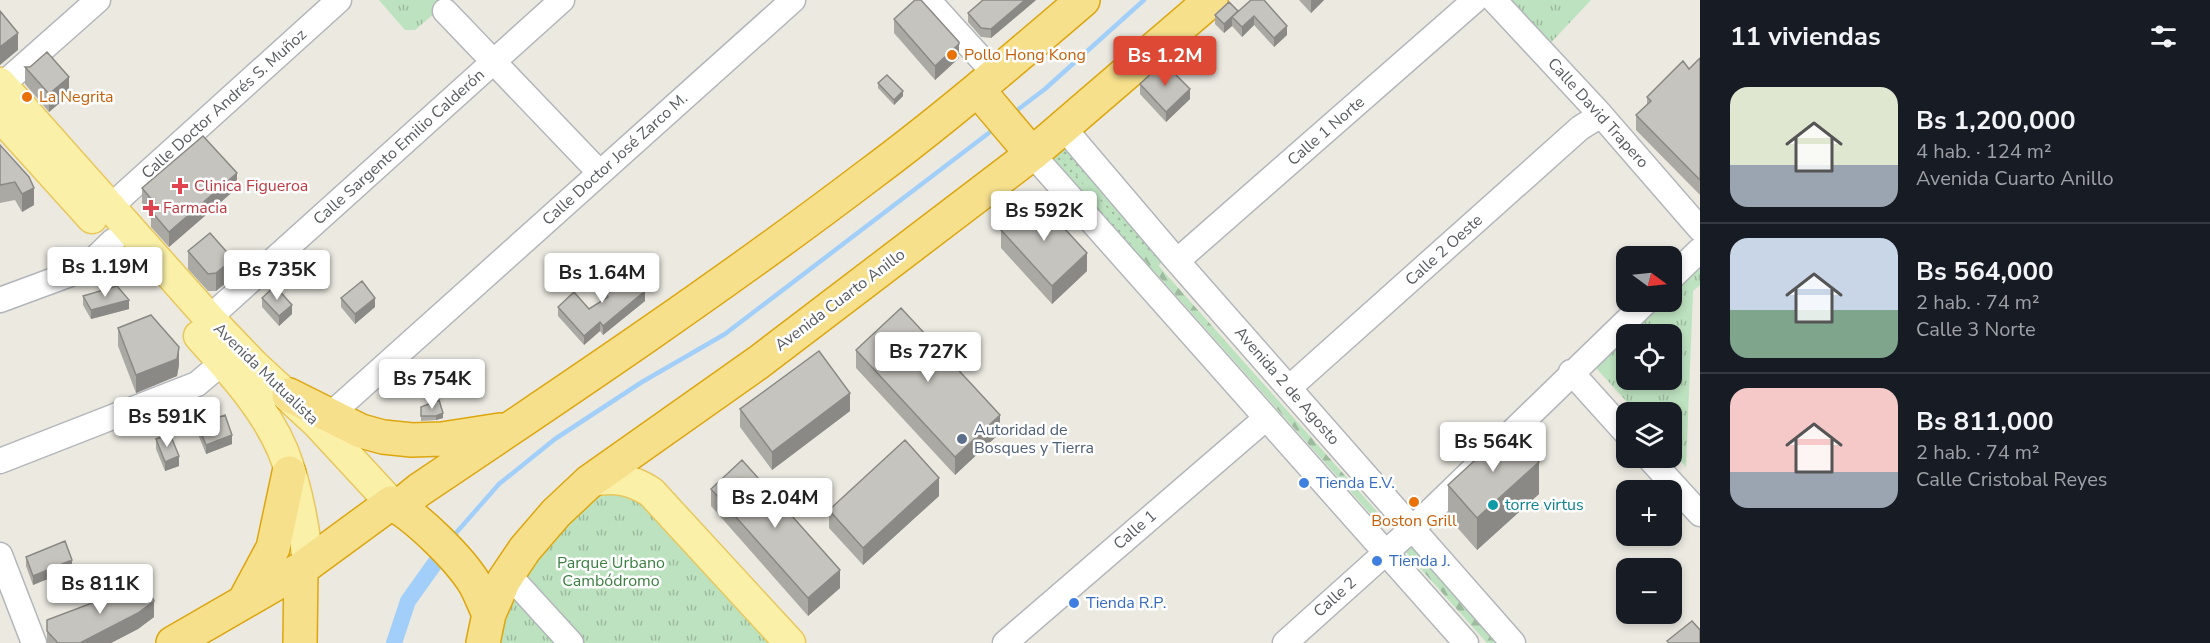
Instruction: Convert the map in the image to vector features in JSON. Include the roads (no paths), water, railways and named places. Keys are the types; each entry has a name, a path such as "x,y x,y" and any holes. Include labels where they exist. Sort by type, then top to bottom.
{"highway":[{"path":"173,643 304,566 510,429 708,293 987,88 1083,0"},
{"name":"Avenida Cuarto Anillo","path":"486,628 504,580 525,549 550,520 589,482 759,362 1026,147 1063,127 1211,0"},
{"path":"987,88 1026,147"},
{"path":"289,395 324,420 383,437 412,441 510,429"},
{"path":"243,603 273,548 286,462"},
{"path":"394,505 446,550 475,584 486,628"},
{"path":"300,643 304,566"}],"main road":[{"name":"Avenida Mutualista","path":"1,84 209,318 253,364 289,395"},
{"name":"Avenida Mutualista","path":"2,122 223,362 258,407 286,462 304,528 304,566"},
{"name":"Avenida Mutualista","path":"324,420 394,505"},
{"path":"286,462 324,420"},
{"path":"651,492 650,455 660,432"},
{"path":"589,482 611,478 621,479 651,492 790,643"}],"street":[{"path":"1,84 98,0"},
{"name":"Calle Doctor Andrés S. Muñoz","path":"110,207 339,0"},
{"name":"Calle Sargento Emilio Calderón","path":"209,318 562,0"},
{"name":"Calle Doctor José Zarco M.","path":"324,420 793,0"},
{"path":"928,0 987,88"},
{"name":"Calle 1 Norte","path":"1177,261 1475,0"},
{"name":"Calle David Trapero","path":"1494,0 1601,115 1700,229"},
{"path":"445,11 600,173"},
{"name":"Calle 2 Oeste","path":"1289,388 1580,128 1601,115"},
{"name":"Avenida 2 de Agosto","path":"1063,127 1177,261 1513,643"},
{"path":"1026,147 1466,643"},
{"path":"0,300 84,268 113,241"},
{"path":"1682,267 1700,250"},
{"name":"Calle 2","path":"1285,643 1412,529 1635,312"},
{"path":"0,461 197,384 223,362"},
{"path":"1571,372 1616,422"},
{"name":"Calle 1","path":"1005,643 1266,418"},
{"path":"1658,468 1700,514"},
{"path":"0,555 34,643"},
{"path":"508,574 571,643"}],"waterway":[{"path":"1012,114 1045,89 1144,0"},
{"path":"456,533 499,484 555,439 642,382 725,334 994,129"},
{"path":"394,643 408,601 438,559"}],"place":[{"name":"Pollo Hong Kong","path":"952,55"},
{"name":"La Negrita","path":"27,97"},
{"name":"Clinica Figueroa","path":"180,186"},
{"name":"Farmacia","path":"151,208"},
{"name":"Autoridad de Bosques y Tierra","path":"962,439"},
{"name":"Tienda E.V.","path":"1304,483"},
{"name":"Boston Grill","path":"1414,502"},
{"name":"torre virtus","path":"1493,505"},
{"name":"Tienda J.","path":"1377,561"},
{"name":"Tienda R.P.","path":"1074,603"}],"park label":[{"name":"Parque Urbano Cambódromo","path":"611,572"}]}
